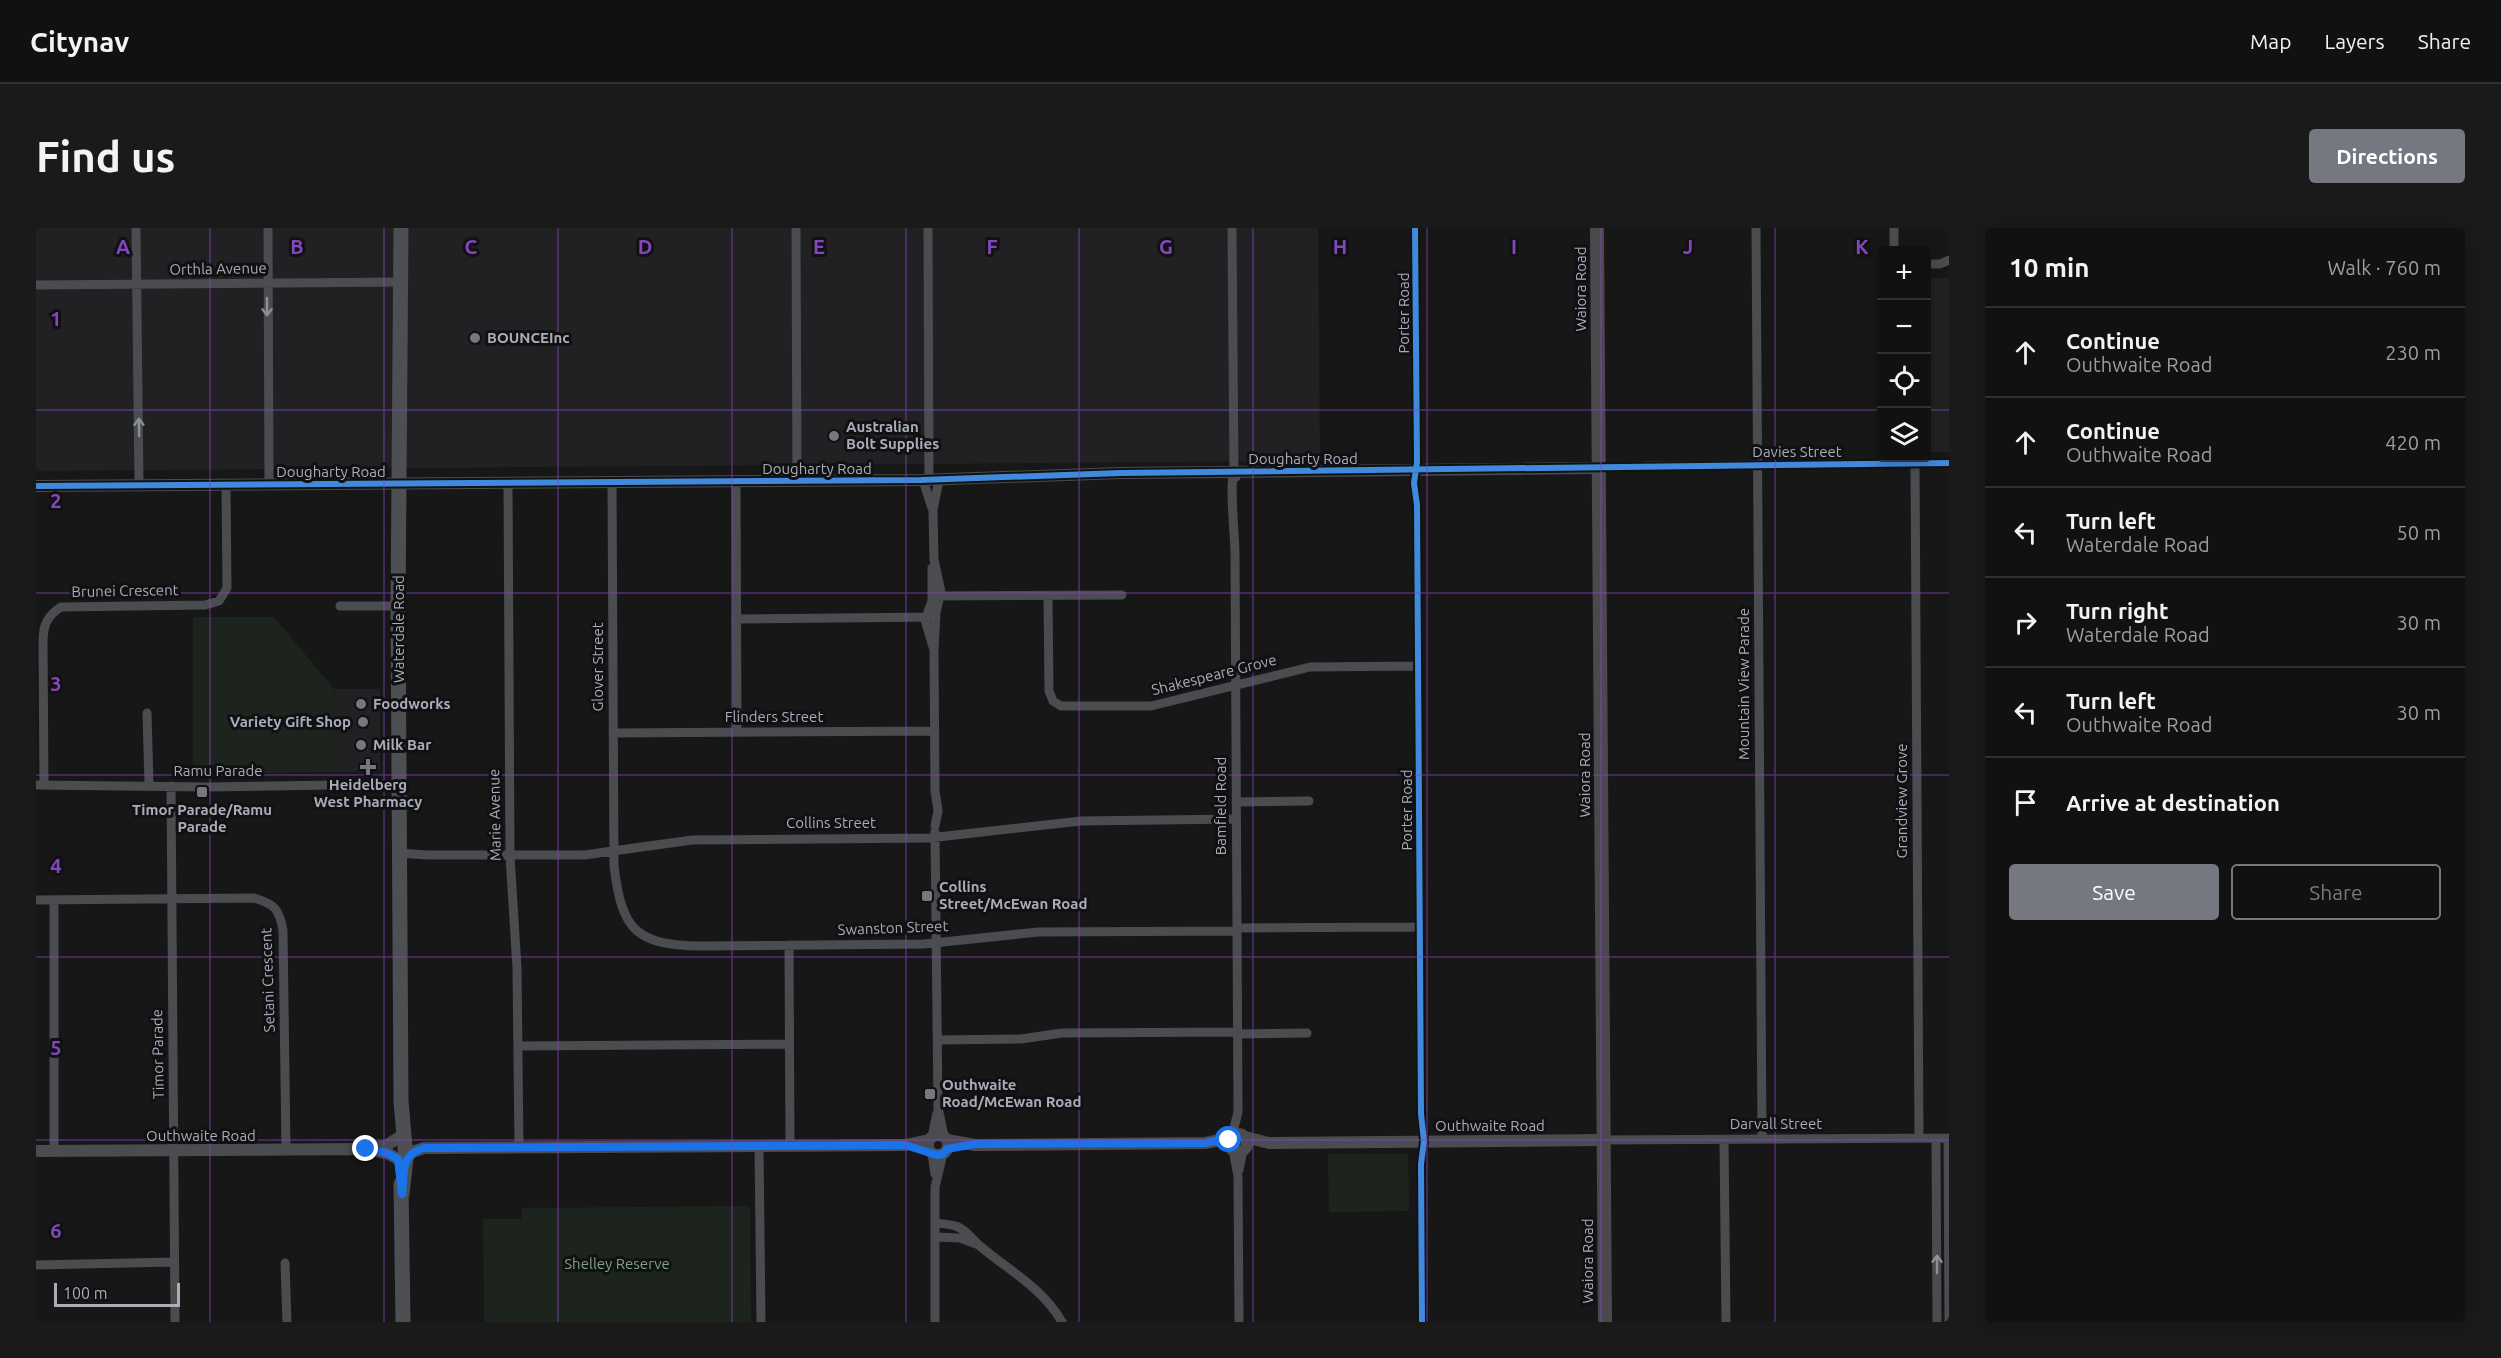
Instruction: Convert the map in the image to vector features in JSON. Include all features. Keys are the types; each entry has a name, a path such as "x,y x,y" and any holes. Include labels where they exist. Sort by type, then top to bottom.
{"main road":[{"name":"Waterdale Road","path":"401,228 398,606 403,1322"},
{"name":"Waiora Road","path":"1597,228 1605,1322"}],"street":[{"path":"136,228 139,485"},
{"path":"268,228 269,484"},
{"path":"796,228 797,481"},
{"path":"928,228 930,480 934,560 931,573 937,596 931,617 936,636 934,650 935,791 938,811 935,831 938,1108 935,1322"},
{"name":"Bamfield Road","path":"1233,228 1234,472 1237,484 1234,501 1239,1322"},
{"name":"Porter Road","path":"1415,228 1417,470 1420,483 1417,505 1422,1322"},
{"name":"Mountain View Parade","path":"1756,228 1762,1139"},
{"path":"1894,228 1894,246"},
{"path":"1931,264 1945,263 1949,260"},
{"name":"Orthla Avenue","path":"36,285 401,282"},
{"name":"Davies Street","path":"1645,466 1877,461"},
{"name":"Davies Street","path":"1902,462 1949,463"},
{"name":"Grandview Grove","path":"1915,464 1919,1138"},
{"name":"Dougharty Road","path":"36,486 930,480 1121,473 1599,468"},
{"path":"930,480 933,510"},
{"path":"736,481 737,732"},
{"name":"Glover Street","path":"612,482 614,852"},
{"name":"Marie Avenue","path":"507,483 510,855 517,968 519,1147"},
{"name":"Brunei Crescent","path":"40,785 43,627 47,619 62,608 205,605 219,602 227,588 226,484"},
{"path":"937,596 1122,595"},
{"name":"Shakespeare Grove","path":"1048,596 1048,691 1056,704 1072,707 1146,707 1235,684 1317,667 1418,666"},
{"path":"340,606 398,606"},
{"path":"736,619 931,617"},
{"path":"147,713 149,785"},
{"name":"Flinders Street","path":"613,733 935,731"},
{"name":"Ramu Parade","path":"40,785 399,784"},
{"name":"Timor Parade","path":"171,786 175,1322"},
{"path":"1236,802 1309,801"},
{"name":"Collins Street","path":"400,856 584,855 701,839 935,831 1090,820 1236,819"},
{"name":"Swanston Street","path":"614,852 620,902 630,926 638,933 678,945 936,943 1038,932 1420,927"},
{"name":"Setani Crescent","path":"36,900 254,898 270,903 280,915 284,930 286,1150"},
{"path":"54,900 54,1150"},
{"path":"789,945 790,1146"},
{"path":"937,1040 1021,1039 1062,1034 1307,1033"},
{"path":"518,1046 789,1044"},
{"name":"Outhwaite Road","path":"36,1151 174,1152 366,1149 387,1145 402,1138 424,1148"},
{"path":"1936,1138 1937,1322"},
{"path":"1948,1138 1949,1322"},
{"name":"Darvall Street","path":"1604,1140 1948,1138"},
{"name":"Outhwaite Road","path":"366,1149 402,1159 424,1148 1604,1140"},
{"path":"1724,1140 1726,1322"},
{"path":"759,1146 760,1322"},
{"path":"935,1223 960,1228 1032,1285 1050,1304 1062,1322"},
{"path":"935,1237 960,1238 979,1245"},
{"path":"36,1265 174,1262"},
{"path":"285,1263 286,1322"}],"shaded area":[{"path":"36,228 1318,228 1320,461 36,471"},
{"path":"1931,278 1949,278 1949,452 1931,452"},
{"path":"334,689 380,689 380,771 335,772"}],"green space":[{"path":"193,617 274,617 334,689 335,772 193,774"},
{"path":"1328,1154 1408,1154 1409,1211 1329,1212"},
{"name":"Shelley Reserve","path":"750,1206 751,1322 484,1322 483,1219 521,1219 522,1208"}],"cycle path":[{"path":"1415,228 1417,462 1414,483 1417,505 1421,1114 1424,1141 1421,1164 1422,1322"},
{"path":"36,486 921,480 1121,473 1949,463"}],"place":[{"name":"BOUNCEInc","path":"475,338"},
{"name":"Australian Bolt Supplies","path":"834,436"},
{"name":"Foodworks","path":"361,704"},
{"name":"Variety Gift Shop","path":"363,722"},
{"name":"Milk Bar","path":"361,745"},
{"name":"Heidelberg West Pharmacy","path":"368,767"},
{"name":"Timor Parade/Ramu Parade","path":"202,792"},
{"name":"Collins Street/McEwan Road","path":"927,896"},
{"name":"Outhwaite Road/McEwan Road","path":"930,1094"}],"route":[{"path":"366,1149 387,1153 398,1159 402,1194 405,1159 412,1152 424,1148 905,1145 937,1155 945,1153 947,1149 975,1144 1205,1143 1231,1138 1229,1140"}]}
